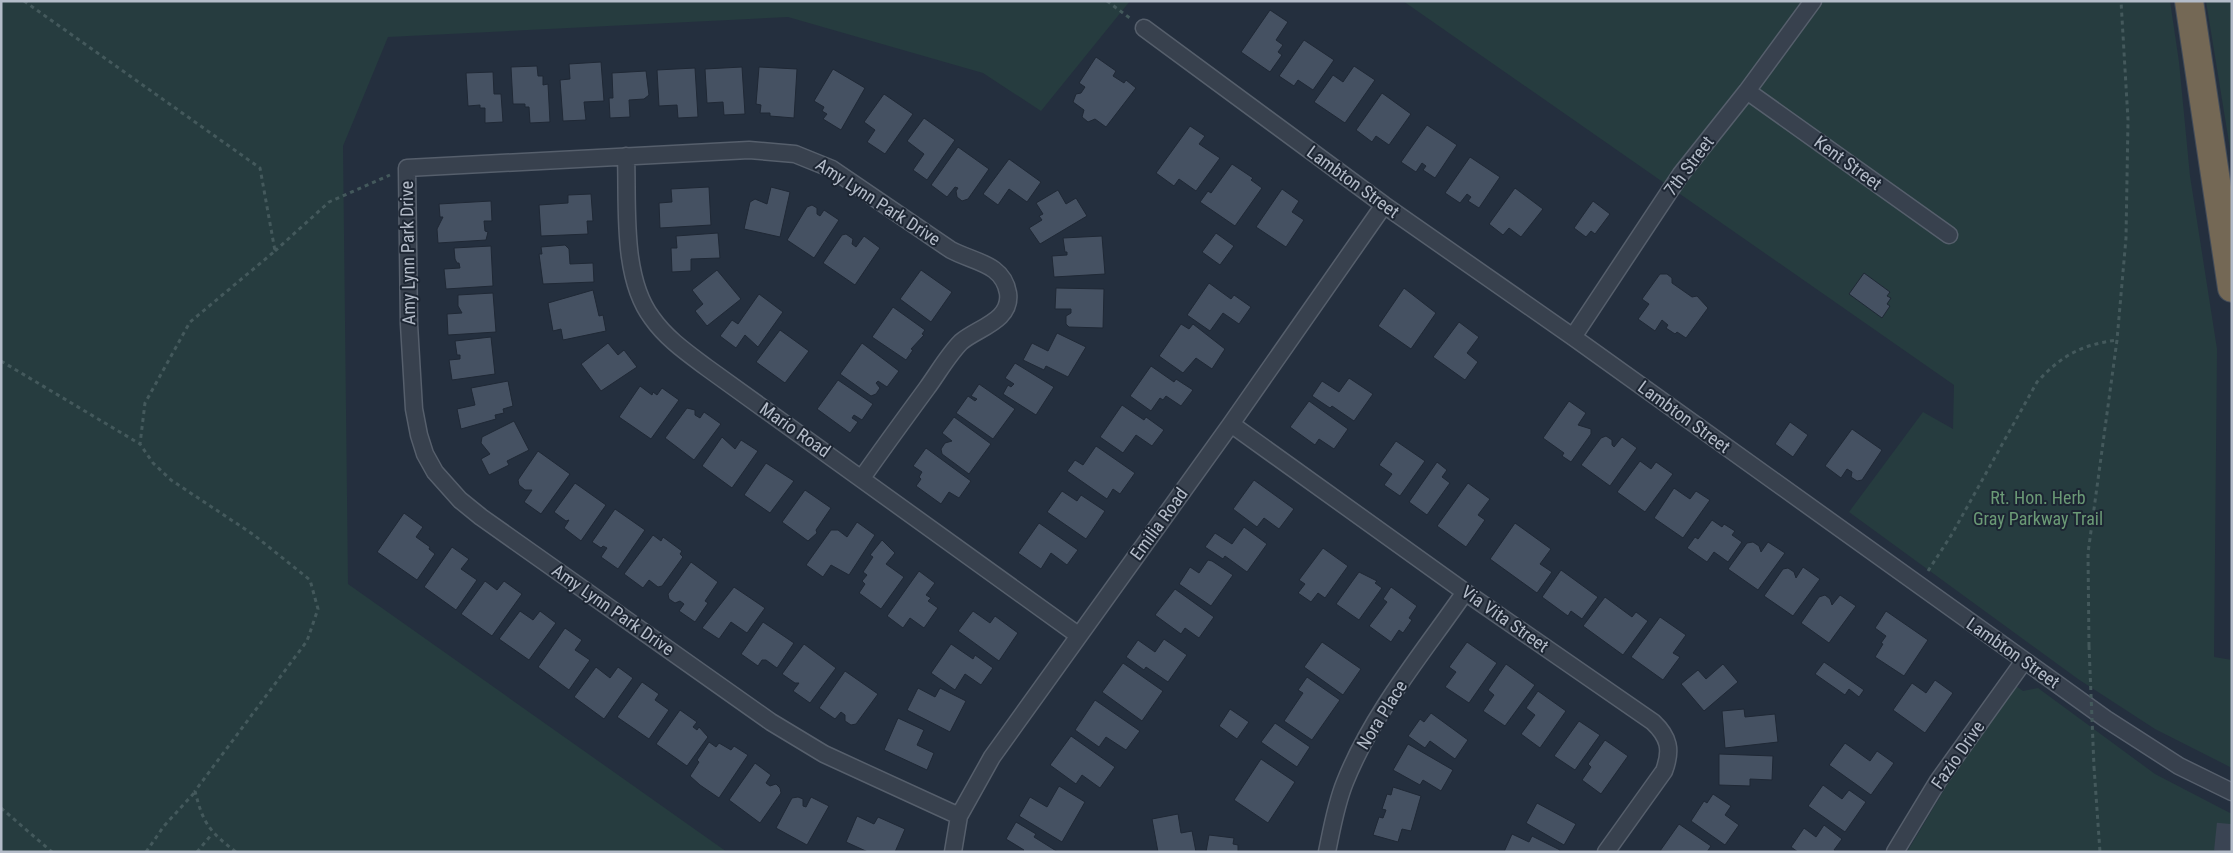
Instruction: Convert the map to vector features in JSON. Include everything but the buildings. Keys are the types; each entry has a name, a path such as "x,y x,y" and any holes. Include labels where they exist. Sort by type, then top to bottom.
{"highway":[{"path":"2189,1 2232,288"}],"street":[{"name":"7th Street","path":"1573,337 1681,174 1747,91 1813,1"},
{"name":"Lambton Street","path":"1144,28 1384,205 1573,337 2024,661 2144,745 2178,766 2232,792"},
{"name":"Kent Street","path":"1747,91 1948,235"},
{"name":"Amy Lynn Park Drive","path":"862,478 960,344 1000,317 1006,307 1008,294 1000,273 992,266 966,258 951,250 852,182 812,159 795,154 749,150 407,168 409,324 414,410 425,454 446,485 481,517 771,722 824,754 959,816"},
{"name":"Mario Road","path":"626,156 630,255 640,297 651,317 666,336 1078,635"},
{"name":"Emilia Road","path":"953,852 959,816 992,757 1231,424 1384,205"},
{"name":"Via Vita Street","path":"1231,424 1465,592 1653,722 1664,733 1669,745 1669,758 1664,771 1606,852"},
{"name":"Nora Place","path":"1327,852 1342,790 1357,754 1383,709 1465,592"},
{"name":"Fazio Drive","path":"1895,852 1938,782 2024,661"}],"path":[{"path":"24,1 260,168 275,251"},
{"path":"1107,1 1144,28"},
{"path":"2100,852 2089,646 2088,553 2117,340 2126,238 2128,120 2121,1"},
{"path":"140,444 145,403 190,322 275,251 329,202 407,168"},
{"path":"1919,586 1952,534 2037,382 2057,363 2076,350 2095,343 2117,340"},
{"path":"1,361 140,444 153,462 171,480 254,534 310,580 318,609 307,641 195,791 164,826 146,852"},
{"path":"195,791 200,812 212,834 236,852"},
{"path":"1,808 52,852"},
{"path":"197,852 212,834"}],"green space":[{"path":"1,1 1130,1 1041,111 983,73 788,17 388,37 343,146 348,584 727,852 1,852"},
{"name":"Rt. Hon. Herb Gray Parkway Trail","path":"1403,1 2170,1 2179,62 2190,176 2217,349 2214,657 2232,660 2232,768 2155,729 2078,679 1849,512 1923,412 1953,429 1954,385"},
{"path":"2206,1 2232,1 2232,161"},
{"path":"2009,681 2023,691 2038,688 2155,774 2232,814 2232,852 1907,852"}],"tunnel":[{"path":"2228,852 2232,813"}]}
